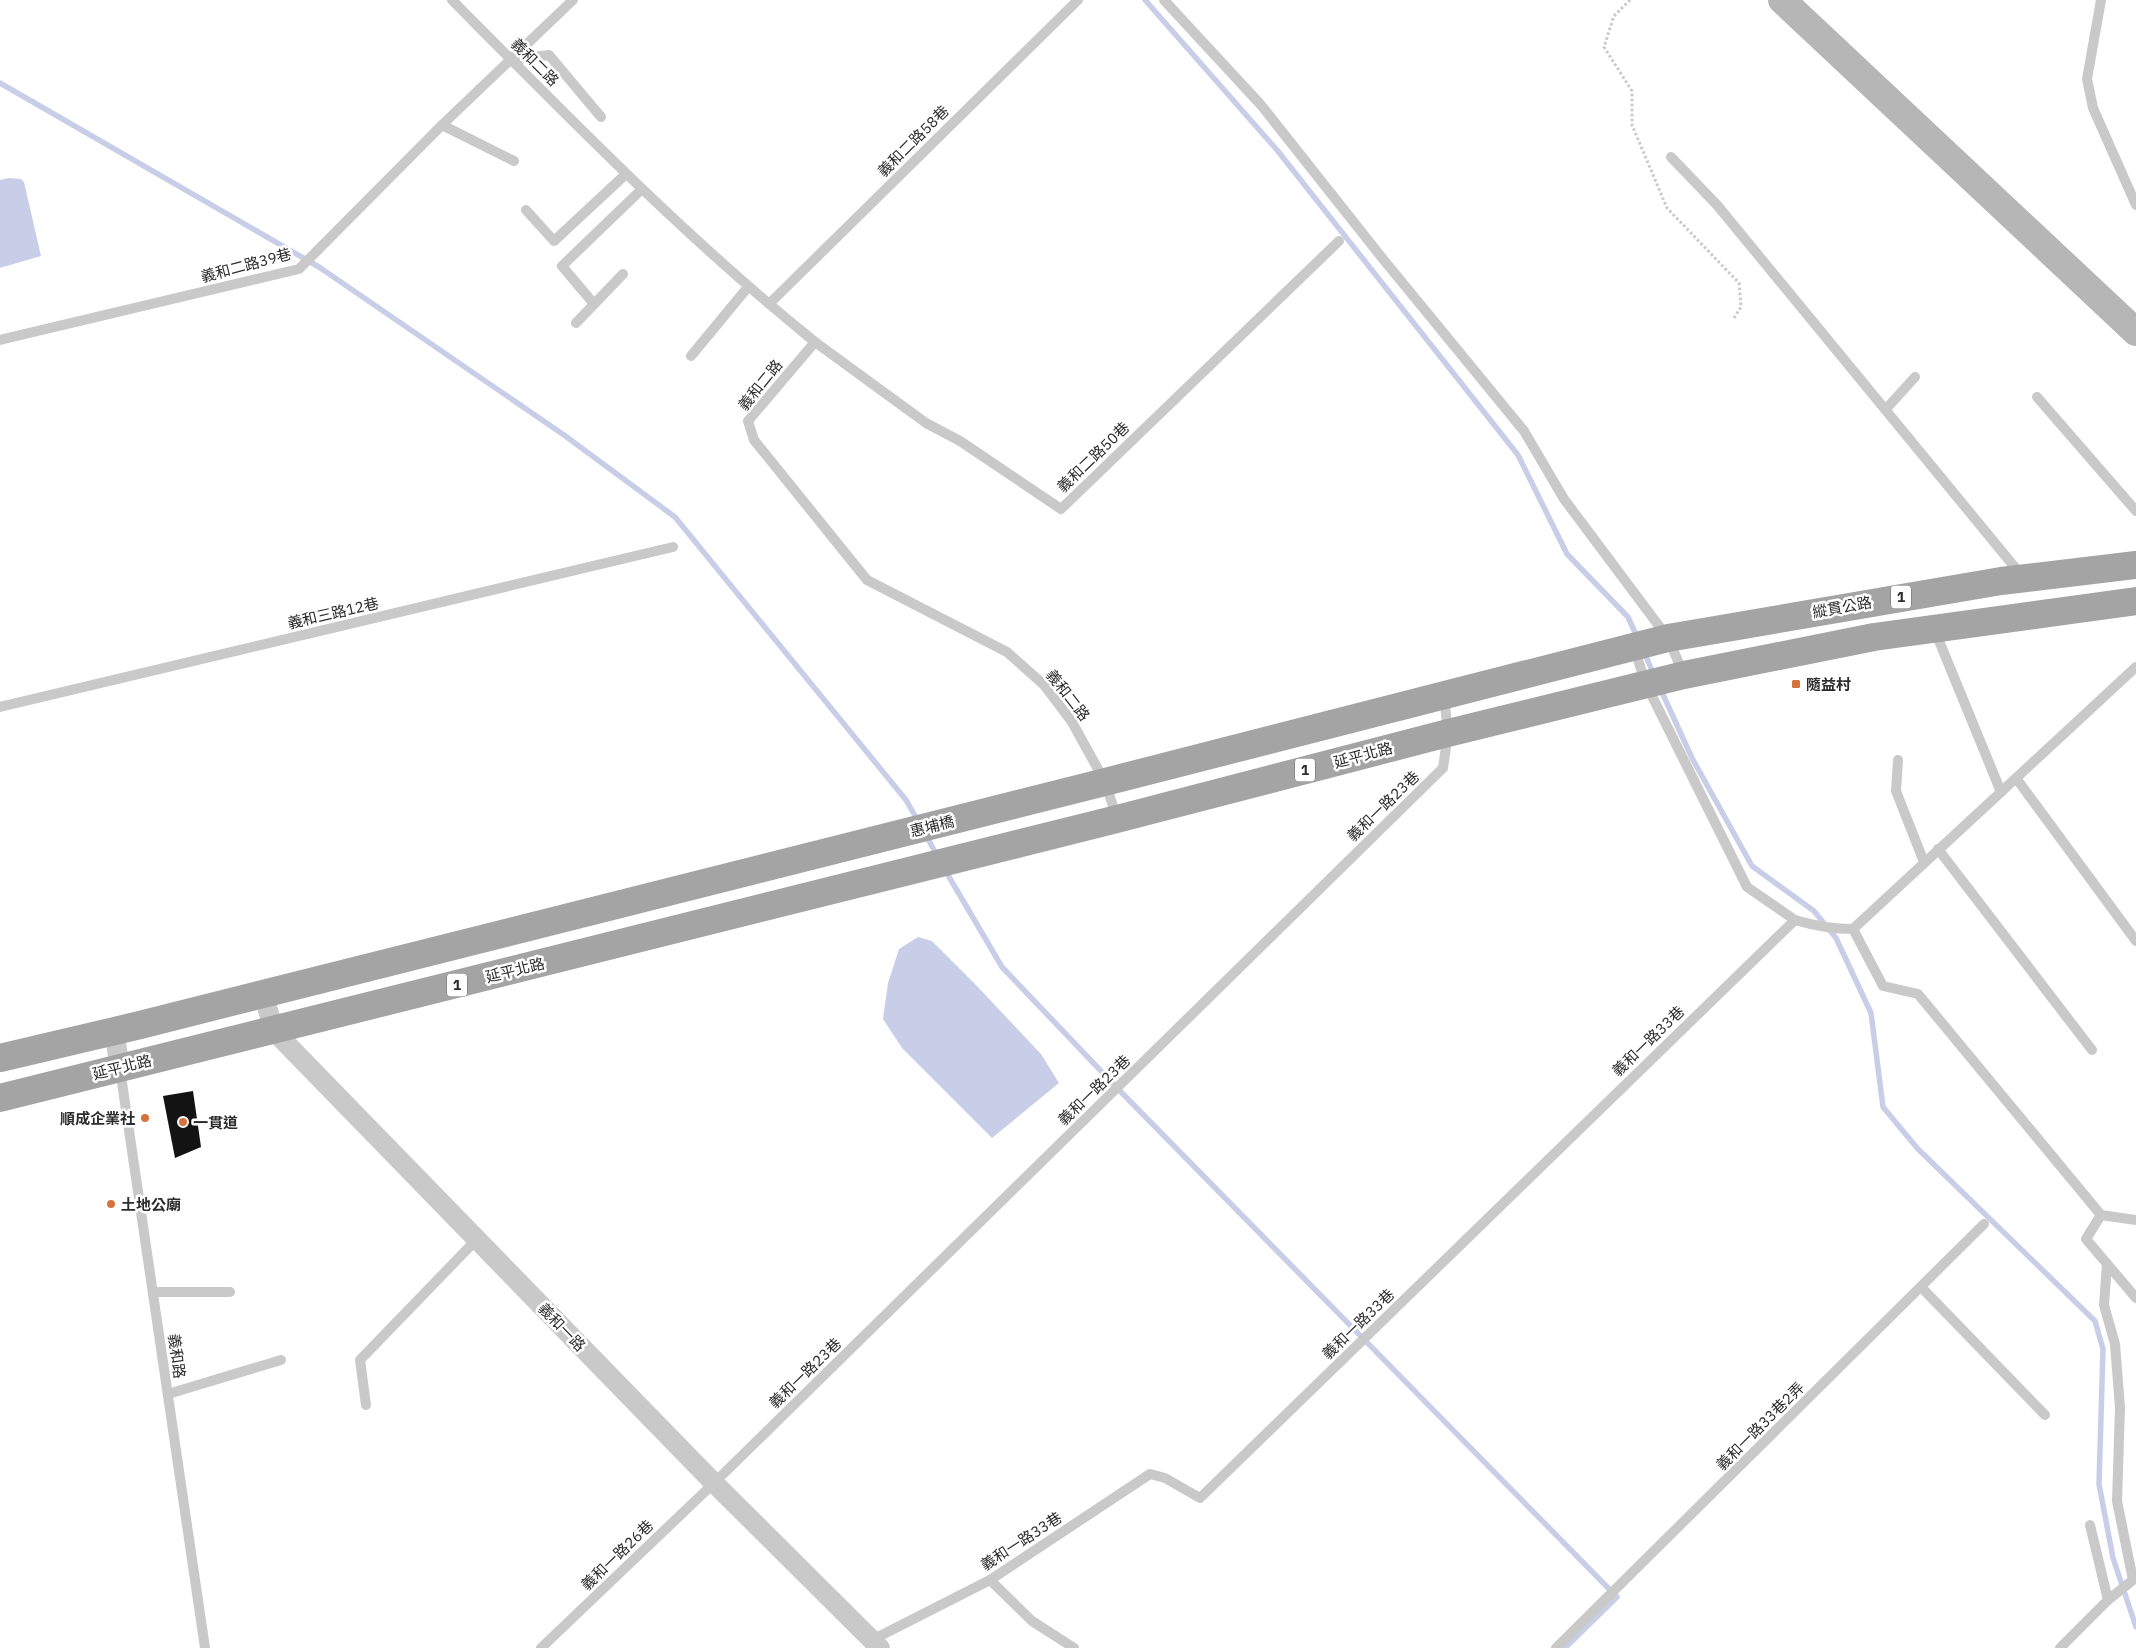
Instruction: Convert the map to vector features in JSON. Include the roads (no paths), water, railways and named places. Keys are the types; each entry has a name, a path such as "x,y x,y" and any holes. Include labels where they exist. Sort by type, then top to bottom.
{"main road":[{"name":"縱貫公路","path":"1668,638 1866,603 2024,578 2136,564"},
{"name":"1","path":"1646,684 1874,638 2136,602"},
{"path":"1866,603 1874,638"},
{"name":"1","path":"1105,782 1668,638"},
{"name":"延平北路","path":"0,1098 1118,820 1448,733 1646,684"},
{"name":"惠埔橋","path":"263,993 1105,782"},
{"name":"1","path":"0,1058 263,993"}],"street":[{"path":"1782,0 2136,332"},
{"name":"義和一路","path":"263,993 274,1031 714,1483 876,1644"},
{"path":"114,1031 120,1068"}],"lane":[{"name":"義和二路","path":"452,0 626,174 748,287 815,342 748,421 754,440 867,580 1007,652 1044,685 1072,722 1105,782 1118,820"},
{"name":"義和二路39巷","path":"0,340 300,269 442,125 573,0"},
{"name":"義和二路58巷","path":"769,304 1078,0"},
{"path":"1164,0 1261,105 1383,259 1524,431 1564,499 1668,638 1684,675"},
{"path":"2100,0 2087,79 2093,108 2136,205"},
{"path":"512,60 549,55 601,117"},
{"path":"442,125 514,161"},
{"path":"1672,157 1717,205 2024,578"},
{"path":"526,210 554,241 626,174"},
{"path":"594,304 562,266 642,189"},
{"name":"義和二路50巷","path":"815,342 926,423 960,441 1061,509 1339,241"},
{"path":"576,323 623,274"},
{"path":"691,356 748,287"},
{"path":"1886,409 1915,377"},
{"path":"2037,398 2136,511"},
{"name":"義和三路12巷","path":"0,707 673,548"},
{"path":"1934,629 2001,792"},
{"path":"1634,647 1646,684 1747,887 1795,920 1814,926 1835,929 1853,929 2136,667"},
{"name":"義和一路23巷","path":"714,1483 1443,768 1448,733 1443,696"},
{"path":"1898,760 1896,791 1924,862"},
{"path":"2016,778 2136,941"},
{"path":"1938,849 2092,1050"},
{"name":"義和一路33巷","path":"876,1644 990,1580 1150,1474 1165,1478 1200,1498 1795,920"},
{"path":"1853,929 1883,986 1918,994 2101,1215 2136,1220"},
{"name":"義和路","path":"120,1068 205,1648"},
{"path":"2101,1215 2086,1239 2136,1298"},
{"name":"義和一路33巷2弄","path":"1556,1648 1984,1224"},
{"path":"366,1406 360,1360 477,1239"},
{"path":"2060,1648 2108,1600 2135,1584 2117,1501 2120,1408 2115,1344 2104,1305 2107,1264"},
{"path":"1921,1287 2045,1415"},
{"path":"153,1292 230,1292"},
{"path":"168,1394 281,1360"},
{"name":"義和一路26巷","path":"541,1648 714,1483"},
{"path":"2090,1525 2108,1600"},
{"path":"990,1580 1032,1621 1074,1648"}],"water":[{"path":"9,178 21,179 24,182 41,256 0,268 0,180"},
{"path":"918,937 932,941 975,984 1041,1054 1059,1083 992,1138 902,1048 883,1019 888,983 899,949"}],"waterway":[{"path":"1145,0 1277,150 1518,455 1567,554 1628,617 1638,639"},
{"path":"0,83 319,267 564,435 675,517 906,800 918,821"},
{"path":"1644,652 1654,675"},
{"path":"1660,688 1692,758 1752,866 1814,911 1836,938 1871,1013 1883,1107 1918,1149 2095,1321 2103,1349 2099,1484 2113,1558 2136,1627"},
{"path":"926,835 937,856"},
{"path":"945,870 1002,967 1121,1092 1617,1597 1565,1648"}],"place":[{"name":"隨益村","path":"1796,684"},
{"name":"順成企業社","path":"145,1118"},
{"name":"一貫道","path":"183,1122"},
{"name":"土地公廟","path":"111,1204"}]}
